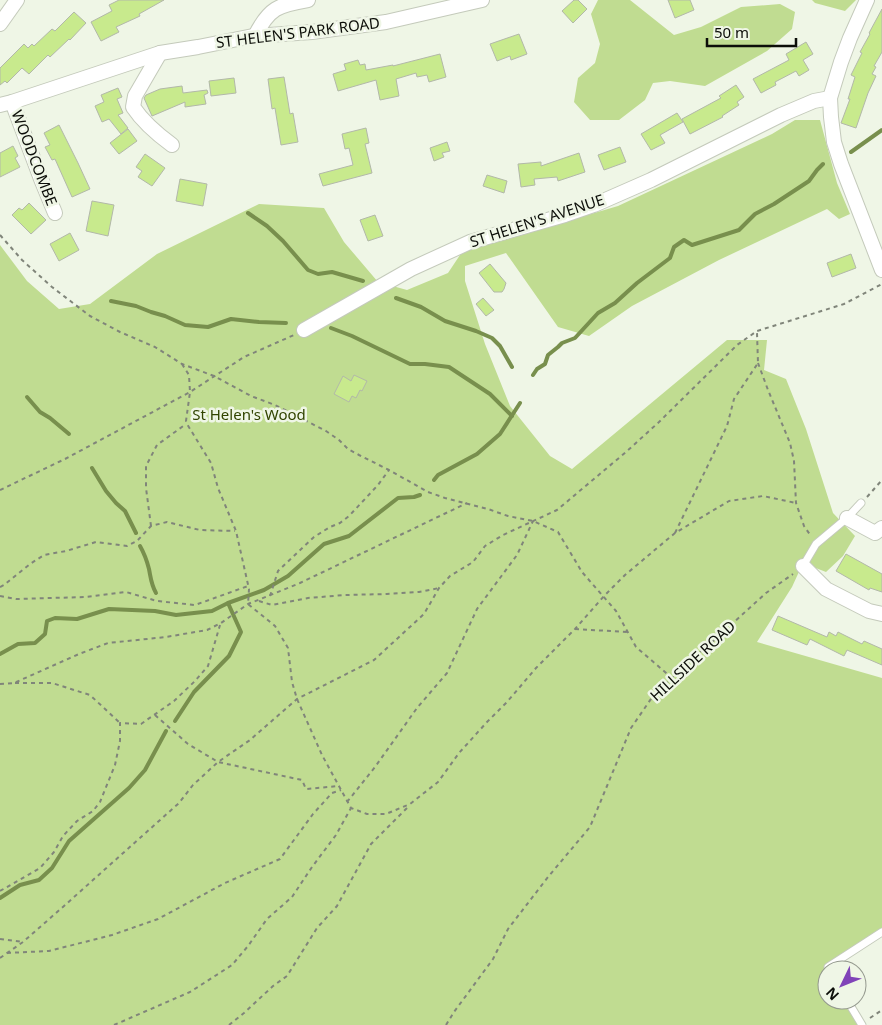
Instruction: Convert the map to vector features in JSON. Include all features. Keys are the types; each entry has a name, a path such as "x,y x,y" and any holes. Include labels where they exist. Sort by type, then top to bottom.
{"street":[{"path":"0,24 17,0"},
{"path":"255,36 262,21 272,10 292,2 308,0"},
{"name":"ST HELEN'S PARK ROAD","path":"6,103 160,53 255,36 312,32 386,22 482,0"},
{"path":"867,0 850,38 830,98 834,142 882,270"},
{"path":"160,53 134,96 133,107 138,115 158,135 172,145"},
{"name":"ST HELEN'S AVENUE","path":"304,330 411,269 470,242 594,205 651,180 781,114 814,101 830,98"},
{"name":"WOODCOMBE","path":"6,103 55,213"},
{"path":"846,518 875,532 882,528"},
{"path":"803,566 826,589 869,611 882,614"}],"lane":[{"path":"803,566 816,544 861,503"},
{"path":"840,960 882,932"},
{"path":"853,1010 862,1024"}],"path":[{"path":"0,235 22,260 52,287 90,316 120,332 155,347 182,364 214,376 250,396 275,405 326,431 359,455 428,492 508,516 533,521 558,532 582,572 616,611 636,647 672,678"},
{"path":"0,958 23,942 179,803 193,785 218,762 250,740 297,699 374,660 424,614 439,588 450,576 473,562 485,546 503,535 557,510 659,422 737,346 757,331 844,304 882,284"},
{"path":"0,490 65,459 190,392 244,357 304,330"},
{"path":"757,331 758,363 790,443 794,461 796,503 804,526 816,544"},
{"path":"675,532 727,426 734,399 758,363"},
{"path":"182,364 189,375 190,392 186,421 211,463 218,488 236,531 248,587 248,604"},
{"path":"151,526 146,488 146,466 157,445 187,424"},
{"path":"270,596 278,571 314,537 349,516 378,485 389,470"},
{"path":"861,503 882,480"},
{"path":"229,1025 286,976 317,928 338,906 371,844 410,804 438,782 459,753 487,722 625,575 675,532 729,500 763,496 796,503"},
{"path":"14,683 79,654 108,644 207,630 221,623 248,604 300,583 467,503"},
{"path":"347,802 375,767 417,708 447,673 477,609 517,556 533,521"},
{"path":"0,587 44,555 96,542 128,546 137,541 151,526 167,522 200,530 236,531"},
{"name":"HILLSIDE ROAD","path":"446,1025 493,959 508,929 548,877 590,828 631,728 653,696 766,593 803,566"},
{"path":"0,596 16,599 86,597 126,592 157,601 195,605 248,587"},
{"path":"258,600 272,605 308,598 419,592 439,588"},
{"path":"248,604 275,626 288,648 292,682 297,699 322,755 351,808 367,814 386,814 410,804"},
{"path":"0,684 52,683 90,695 120,723 141,724 174,701 208,666 221,623"},
{"path":"575,629 628,632"},
{"path":"155,715 188,744 218,762 302,780 306,789 339,786"},
{"path":"0,891 40,868 54,852 63,836 77,821 93,811 100,802 115,765 120,741 120,723"},
{"path":"7,953 49,951 112,935 158,919 226,883 280,860 313,814 332,793 341,790"},
{"path":"114,1025 190,992 232,966 267,919 292,897 312,866 336,835 351,808"},
{"path":"0,939 23,942"},
{"path":"862,1024 882,1010"}],"green space":[{"path":"598,0 630,0 674,35 701,27 741,7 780,4 795,12 792,29 767,51 705,86 670,81 653,83 645,100 619,120 590,120 574,102 578,78 595,63 600,44 591,14"},
{"path":"812,0 856,0 845,11 815,3"},
{"name":"St Helen's Wood","path":"795,120 820,120 837,183 850,214 839,219 827,209 719,260 632,306 589,336 558,327 506,253 465,266 465,281 485,344 510,406 550,456 572,469 727,340 767,340 764,370 786,379 806,429 833,513 855,536 843,556 826,572 803,563 792,587 757,642 882,678 882,932 841,960 817,960 817,1010 853,1010 862,1025 0,1025 0,245 27,281 59,309 90,304 157,254 259,204 324,208 344,242 378,282 407,290 448,273 462,252 618,206 772,134"}],"building":[{"path":"119,0 164,0 139,14 140,16 116,27 119,32 101,41 91,22 112,11 109,5"},
{"path":"574,0 578,0 587,9 573,23 562,11"},
{"path":"668,0 690,0 694,10 675,18"},
{"path":"882,9 882,52 874,66 876,67 872,74 876,76 856,128 841,123 850,99 848,99 855,77 851,75 862,53 860,52"},
{"path":"74,12 86,23 70,40 50,57 48,55 29,74 22,68 7,83 5,81 0,85 0,68 24,44 28,48 32,44 34,46 52,29 55,31"},
{"path":"519,34 527,54 511,60 510,56 497,61 490,44"},
{"path":"806,42 813,54 803,60 809,70 799,76 796,71 775,82 776,85 761,93 753,79 789,60 786,54"},
{"path":"440,54 446,77 429,82 427,75 417,77 416,73 396,79 399,96 380,100 376,80 338,91 333,74 346,70 344,64 358,60 360,65 365,64 366,70 393,66"},
{"path":"284,77 290,114 293,113 298,142 281,145 275,108 272,109 268,79"},
{"path":"234,78 236,93 211,96 209,81"},
{"path":"736,85 744,97 737,102 739,105 723,117 690,134 682,119 721,98 719,96"},
{"path":"182,86 183,93 207,90 208,93 204,95 206,104 185,107 185,102 152,116 144,98 146,95 160,89"},
{"path":"118,88 122,97 117,99 123,113 118,115 128,128 121,134 109,119 102,122 95,106 104,102 101,95"},
{"path":"677,113 683,122 660,135 665,143 651,150 641,134"},
{"path":"59,125 90,189 72,197 55,159 52,160 45,147 50,145 44,133"},
{"path":"366,128 369,143 365,144 372,173 323,186 319,174 353,165 349,148 345,149 342,134"},
{"path":"128,129 137,141 119,154 110,143"},
{"path":"447,142 450,151 442,153 444,157 434,161 430,148"},
{"path":"13,146 18,156 15,158 20,167 0,177 0,153"},
{"path":"620,147 626,162 604,170 598,155"},
{"path":"579,153 585,172 558,181 557,177 534,179 535,185 521,187 518,164 541,162 541,166"},
{"path":"145,154 165,168 152,186 138,177 142,171 136,167"},
{"path":"487,175 507,181 504,193 483,186"},
{"path":"180,179 207,184 203,206 176,201"},
{"path":"92,201 114,205 108,236 86,231"},
{"path":"29,203 46,220 31,234 12,215 19,208 22,210"},
{"path":"375,215 383,236 368,241 360,220"},
{"path":"70,233 79,250 59,261 50,244"},
{"path":"851,254 856,268 832,277 827,263"},
{"path":"490,264 506,283 502,292 494,292 479,273"},
{"path":"483,298 494,310 486,316 476,304"},
{"path":"354,375 367,381 356,398 352,396 349,402 334,394 343,376 351,381"},
{"path":"846,554 882,574 882,592 870,588 869,590 836,571"},
{"path":"778,616 827,637 829,632 836,636 838,632 862,644 864,641 882,649 882,665 847,650 844,656 810,639 807,645 772,630"}],"waterway":[{"path":"851,152 882,130"},
{"path":"533,375 537,369 545,364 548,355 562,343 575,338 598,313 615,303 637,283 670,258 674,247 684,240 692,245 739,230 755,214 809,181 823,164"},
{"path":"248,213 267,226 283,241 308,270 318,274 332,272 363,281"},
{"path":"396,298 421,307 445,321 492,338 500,346 512,367"},
{"path":"111,301 136,306 185,325 208,327 231,319 286,323"},
{"path":"331,328 410,364 449,367 490,394 512,416"},
{"path":"27,397 40,412 69,434"},
{"path":"434,480 438,475 477,454 500,434 520,403"},
{"path":"92,468 106,491 125,511 136,533"},
{"path":"0,654 18,644 35,643 45,634 47,621 55,618 77,619 109,609 155,611 176,615 212,611 264,590 288,576 324,544 349,536 398,498 420,495"},
{"path":"140,546 156,593"},
{"path":"175,721 194,692 229,656 241,632 228,603"},
{"path":"0,898 20,885 39,880 52,868 69,841 129,788 145,770 166,731"}]}
